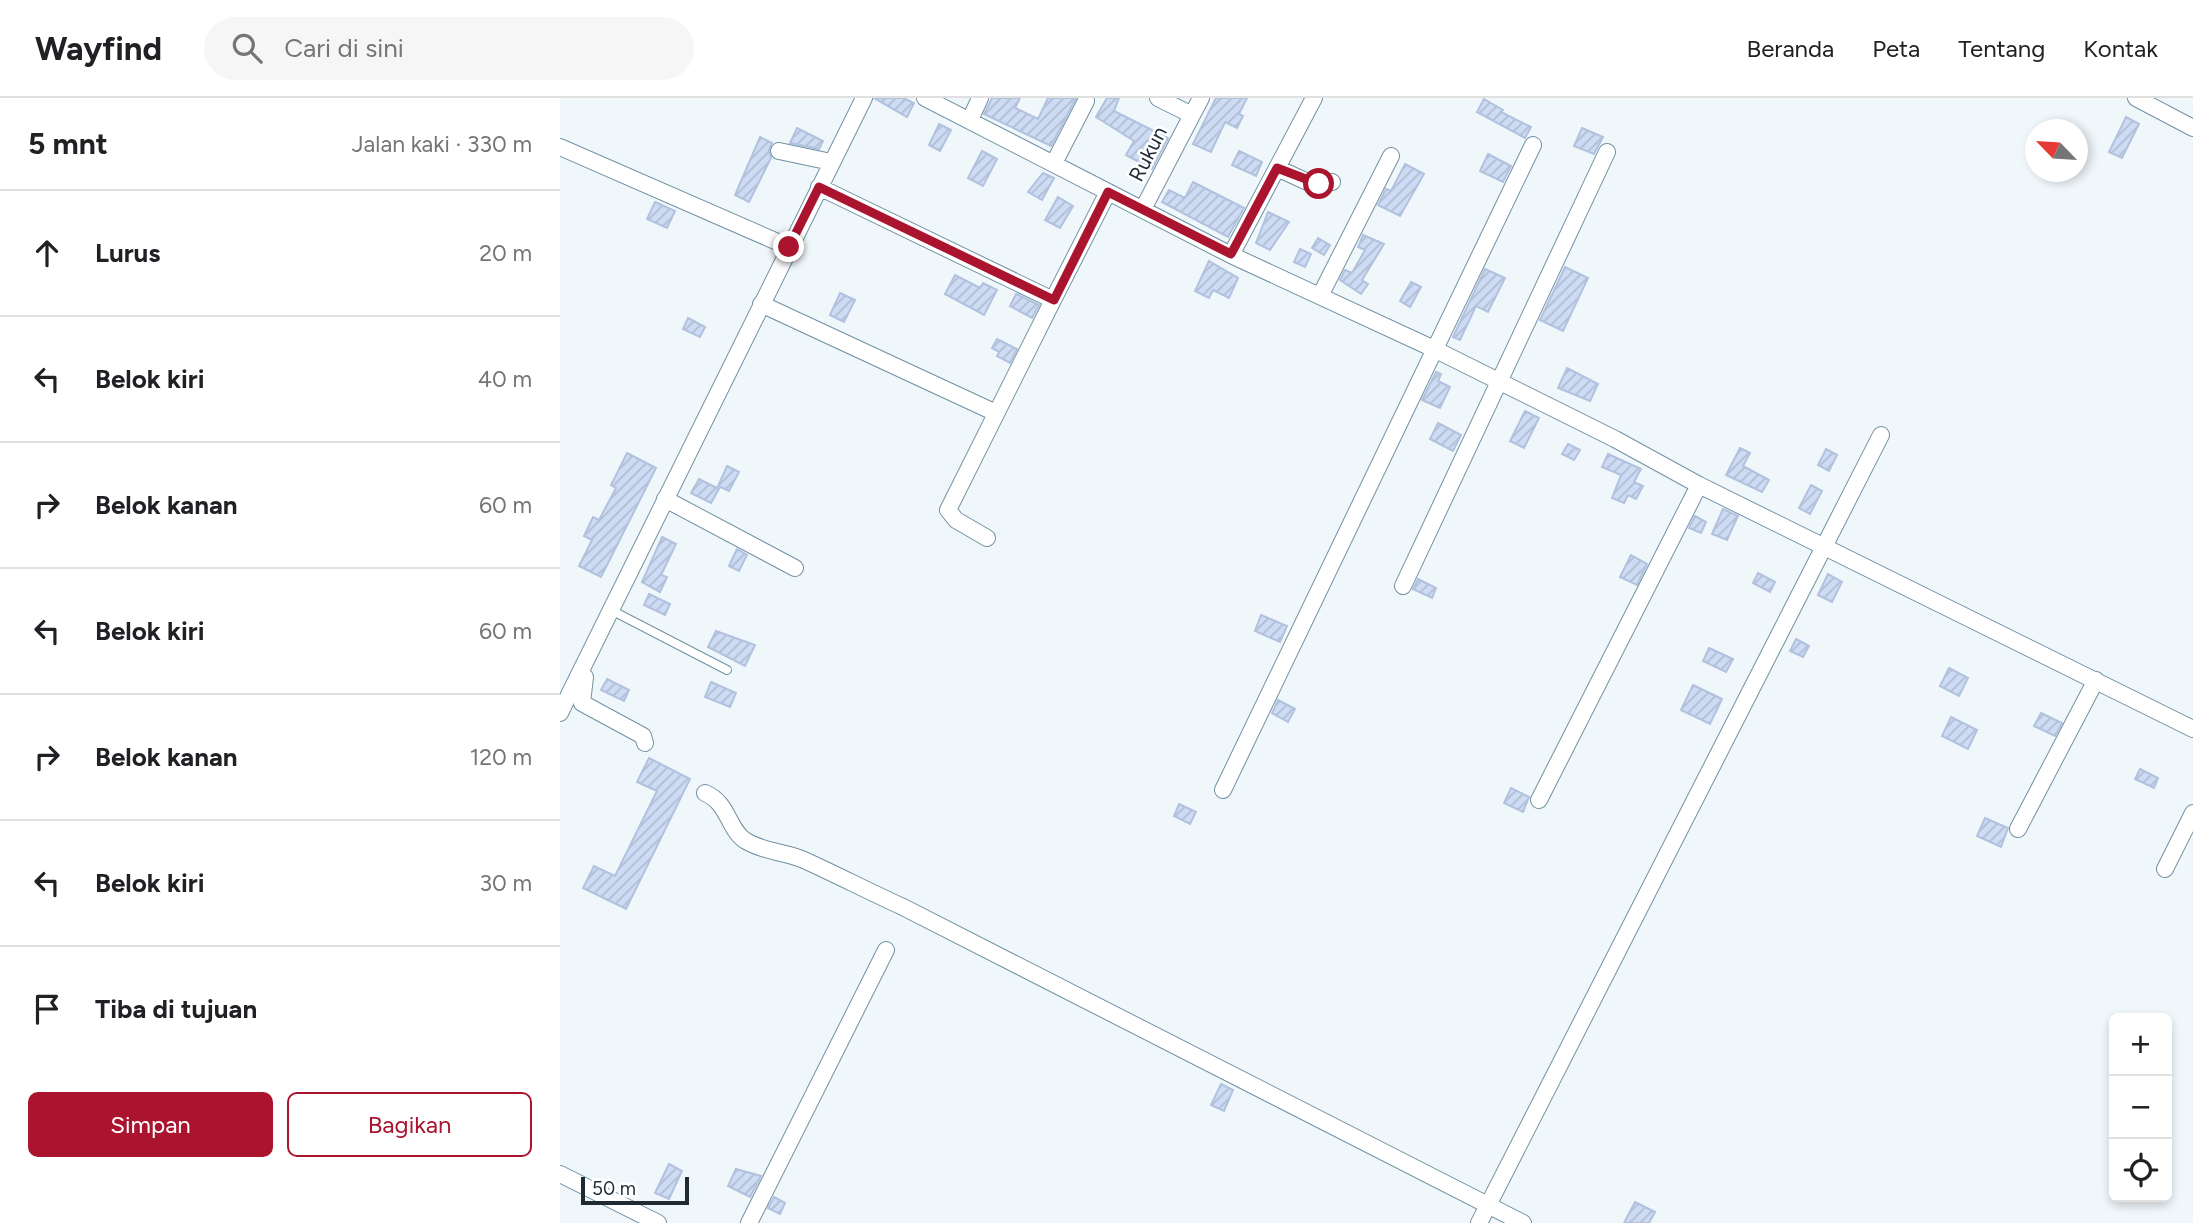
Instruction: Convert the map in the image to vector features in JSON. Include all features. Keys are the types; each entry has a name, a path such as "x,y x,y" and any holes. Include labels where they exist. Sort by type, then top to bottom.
{"street":[{"path":"560,713 864,98"},
{"path":"925,98 1231,254 1434,349 1500,385 1615,439 1699,485 2193,729"},
{"path":"970,120 981,98"},
{"name":"Rukun","path":"1143,209 1192,115 1158,98"},
{"path":"1192,115 1201,98"},
{"path":"1231,254 1314,98"},
{"path":"2136,98 2193,128"},
{"path":"1054,163 1086,102"},
{"path":"1223,790 1533,145"},
{"path":"560,147 789,247"},
{"path":"779,151 831,162"},
{"path":"1404,586 1607,152"},
{"path":"1320,296 1391,156"},
{"path":"1277,168 1312,184 1332,182"},
{"path":"819,187 1054,300"},
{"path":"987,538 956,520 948,510 1108,192"},
{"path":"761,304 996,413"},
{"path":"1479,1223 1881,435"},
{"path":"1539,800 1699,485"},
{"path":"665,499 795,568"},
{"path":"584,662 587,666 582,685 582,703 643,736 645,743"},
{"path":"2018,829 2096,680"},
{"path":"705,793 713,797 728,813 744,840 801,858 903,907 1523,1223"},
{"path":"2165,869 2193,813"},
{"path":"749,1223 886,950"},
{"path":"560,1174 658,1223"}],"lane":[{"path":"610,609 727,670"}],"building":[{"path":"874,98 903,98 914,103 907,117"},
{"path":"992,98 1020,98 1015,108 1038,119 1048,98 1076,98 1051,146 984,114"},
{"path":"1107,98 1119,98 1114,111 1168,138 1152,169 1126,155 1134,141 1096,117"},
{"path":"1216,98 1247,98 1239,114 1243,116 1237,128 1225,122 1211,152 1193,144"},
{"path":"1484,99 1503,110 1501,112 1531,127 1525,138 1477,112"},
{"path":"2126,117 2139,124 2122,158 2109,152"},
{"path":"939,124 951,130 940,151 929,145"},
{"path":"797,128 823,141 819,149 790,143"},
{"path":"1582,128 1603,137 1594,154 1574,146"},
{"path":"760,137 772,143 769,150 771,158 749,202 735,195"},
{"path":"982,151 997,159 983,186 968,178"},
{"path":"1239,151 1262,162 1256,176 1232,165"},
{"path":"1488,154 1511,166 1503,182 1480,171"},
{"path":"1405,164 1424,174 1400,216 1378,205 1386,189 1391,191"},
{"path":"1043,173 1054,178 1042,200 1028,192"},
{"path":"1193,182 1244,208 1228,237 1162,202 1169,190 1185,198"},
{"path":"1058,197 1073,206 1060,228 1045,220"},
{"path":"655,202 675,211 667,228 647,219"},
{"path":"1268,212 1289,222 1270,250 1256,243"},
{"path":"1363,235 1384,244 1362,280 1368,284 1361,294 1340,280 1345,270 1352,273 1365,250 1358,247"},
{"path":"1318,238 1330,245 1324,255 1312,248"},
{"path":"1300,249 1311,254 1305,267 1294,262"},
{"path":"1209,261 1238,278 1229,298 1213,290 1209,298 1195,291"},
{"path":"1565,267 1588,278 1563,331 1540,320"},
{"path":"1485,269 1505,278 1488,312 1476,306 1460,340 1453,337"},
{"path":"955,275 980,288 983,283 997,290 984,315 945,294"},
{"path":"1411,282 1421,287 1410,307 1400,301"},
{"path":"840,293 855,300 844,322 830,315"},
{"path":"1016,294 1039,305 1032,318 1010,306"},
{"path":"688,318 705,327 700,337 683,329"},
{"path":"997,339 1017,349 1010,363 997,356 999,352 992,348"},
{"path":"1567,368 1598,384 1590,401 1558,388"},
{"path":"1436,372 1441,374 1438,381 1450,387 1440,408 1422,400"},
{"path":"1525,411 1539,418 1524,448 1510,441"},
{"path":"1438,423 1461,435 1453,451 1430,439"},
{"path":"1568,444 1580,450 1574,460 1562,454"},
{"path":"1740,448 1750,453 1743,466 1769,480 1762,492 1726,475"},
{"path":"1826,449 1837,455 1829,471 1818,465"},
{"path":"627,453 656,468 601,577 579,566 592,540 584,536 593,517 599,520 616,488 611,485"},
{"path":"1608,454 1641,469 1634,482 1643,486 1636,499 1628,495 1624,503 1612,498 1621,475 1602,467"},
{"path":"727,466 739,472 729,491 718,486"},
{"path":"699,479 719,489 711,503 691,493"},
{"path":"1811,485 1822,491 1810,514 1799,508"},
{"path":"1723,509 1738,516 1727,540 1712,534"},
{"path":"1695,516 1706,522 1701,533 1689,528"},
{"path":"662,537 676,544 661,575 667,577 660,592 642,582"},
{"path":"737,549 747,555 739,571 729,566"},
{"path":"1631,555 1647,564 1637,585 1620,577"},
{"path":"1758,573 1775,582 1770,592 1753,583"},
{"path":"1828,574 1842,582 1832,602 1818,595"},
{"path":"1418,579 1436,588 1432,598 1413,589"},
{"path":"649,594 670,604 665,615 644,605"},
{"path":"1261,615 1287,626 1280,642 1255,631"},
{"path":"716,631 755,645 745,666 708,647"},
{"path":"1796,639 1809,646 1803,657 1790,651"},
{"path":"1709,648 1733,659 1726,672 1703,661"},
{"path":"1949,668 1968,678 1959,696 1940,686"},
{"path":"607,679 629,690 624,701 601,690"},
{"path":"711,682 736,693 730,707 705,697"},
{"path":"1693,685 1722,699 1710,724 1681,710"},
{"path":"1278,700 1295,709 1288,722 1272,713"},
{"path":"2041,713 2062,723 2055,736 2034,726"},
{"path":"1951,717 1977,730 1968,749 1942,736"},
{"path":"649,758 690,779 626,909 583,888 594,866 615,876 657,791 637,782"},
{"path":"2140,769 2158,778 2154,788 2135,779"},
{"path":"1511,788 1529,797 1523,812 1504,803"},
{"path":"1179,804 1196,812 1190,824 1174,816"},
{"path":"1985,818 2008,828 2001,847 1977,836"},
{"path":"1221,1084 1233,1090 1224,1111 1211,1105"},
{"path":"669,1164 682,1171 669,1199 655,1193"},
{"path":"736,1169 761,1176 750,1197 728,1186"},
{"path":"774,1197 785,1203 780,1214 768,1208"},
{"path":"1635,1202 1655,1212 1649,1223 1624,1223"}],"route":[{"path":"789,247 819,187 1054,300 1108,192 1231,254 1277,168 1312,184 1319,184"}]}
